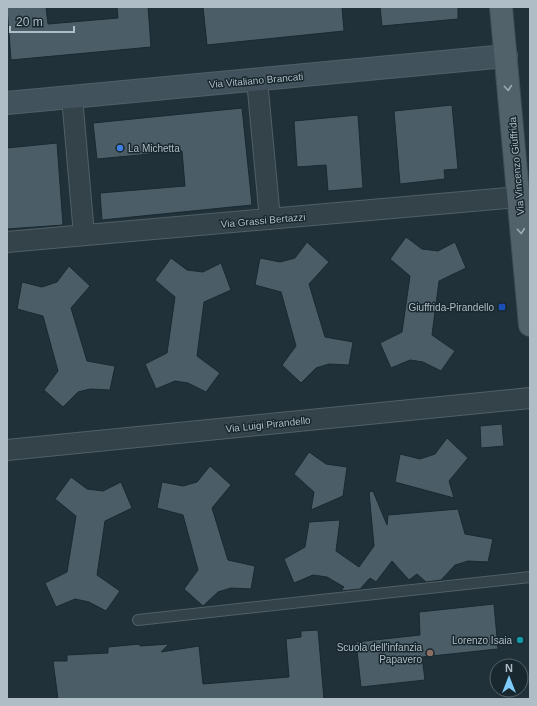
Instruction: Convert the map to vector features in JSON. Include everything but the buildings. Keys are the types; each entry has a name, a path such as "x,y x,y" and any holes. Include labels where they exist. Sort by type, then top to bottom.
{"main road":[{"name":"Via Vincenzo Giuffrida","path":"501,7 530,325"}],"street":[{"name":"Via Vitaliano Brancati","path":"7,104 506,56"},
{"path":"257,80 270,219"},
{"path":"72,97 84,235"},
{"name":"Via Grassi Bertazzi","path":"7,242 518,197"},
{"name":"Via Luigi Pirandello","path":"7,450 530,398"}],"lane":[{"path":"138,620 530,577"}],"place":[{"name":"La Michetta","path":"120,148"},
{"name":"Giuffrida-Pirandello","path":"502,307"},
{"name":"Lorenzo Isaia","path":"520,640"},
{"name":"Scuola dell'infanzia Papavero","path":"430,653"}]}
